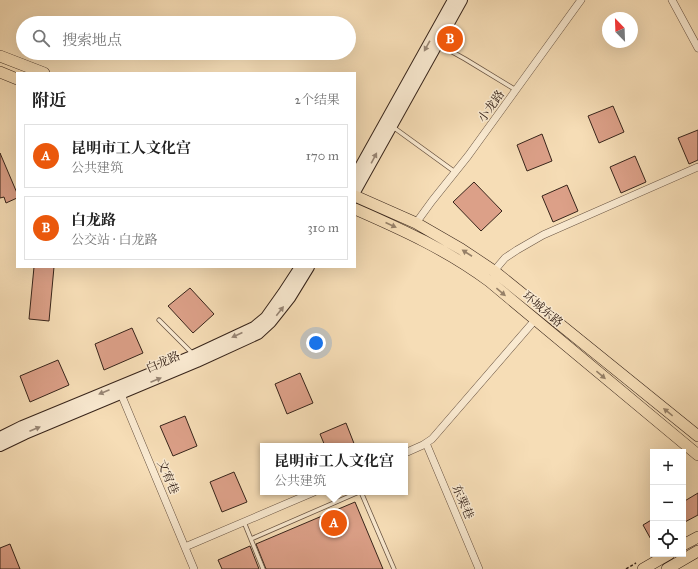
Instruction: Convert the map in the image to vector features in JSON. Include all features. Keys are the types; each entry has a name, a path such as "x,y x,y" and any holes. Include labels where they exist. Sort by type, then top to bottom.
{"main road":[{"path":"356,174 453,0"},
{"path":"356,190 462,0"},
{"path":"0,56 41,72"},
{"path":"0,72 16,79"},
{"name":"环城东路","path":"356,196 416,223 461,249 494,271 698,436"},
{"name":"环城东路","path":"356,209 408,232 445,251 467,265 698,455"},
{"name":"白龙路","path":"0,437 22,426 194,355 254,327 266,317 284,294 299,268"},
{"name":"白龙路","path":"0,446 25,434 197,362 258,334 272,322 290,298 308,268"},
{"path":"686,544 698,537"},
{"path":"667,569 698,552"},
{"path":"643,569 664,557"}],"street":[{"name":"小龙路","path":"416,223 516,90 581,0"},
{"path":"672,0 698,48"},
{"path":"494,271 505,258 543,235 698,167"},
{"path":"408,452 432,439 535,320"},
{"name":"文宥巷","path":"121,394 194,569"},
{"name":"东栗巷","path":"426,443 479,569"},
{"path":"185,547 307,495"}],"lane":[{"path":"438,44 516,90"},
{"path":"391,126 455,172"},
{"path":"160,320 194,355"},
{"path":"251,539 351,495"},
{"path":"359,495 394,569"},
{"path":"244,522 263,569"}],"building":[{"path":"613,106 624,132 599,143 588,116"},
{"path":"698,130 698,160 689,164 678,138"},
{"path":"542,134 552,161 527,171 517,145"},
{"path":"0,153 16,191 16,198 6,203 4,197 0,198"},
{"path":"635,156 646,182 621,193 610,167"},
{"path":"474,182 502,211 481,231 453,202"},
{"path":"567,185 578,211 553,222 542,196"},
{"path":"34,268 54,268 49,321 29,319"},
{"path":"190,288 214,314 193,333 168,306"},
{"path":"132,328 143,353 104,370 95,344"},
{"path":"58,360 69,385 30,402 20,376"},
{"path":"300,373 313,403 287,414 275,384"},
{"path":"185,416 197,446 173,456 160,426"},
{"path":"346,423 354,443 324,443 320,434"},
{"path":"234,472 247,502 222,512 210,482"},
{"path":"698,493 698,515 686,521 686,521 686,500"},
{"path":"355,502 383,569 266,569 256,544"},
{"path":"650,521 650,538 643,525"},
{"path":"10,544 20,569 0,569 0,548"},
{"path":"250,546 259,569 222,569 218,560"}],"place":[{"name":"白龙路","path":"450,39"},
{"name":"昆明市工人文化宫","path":"334,523"}]}
